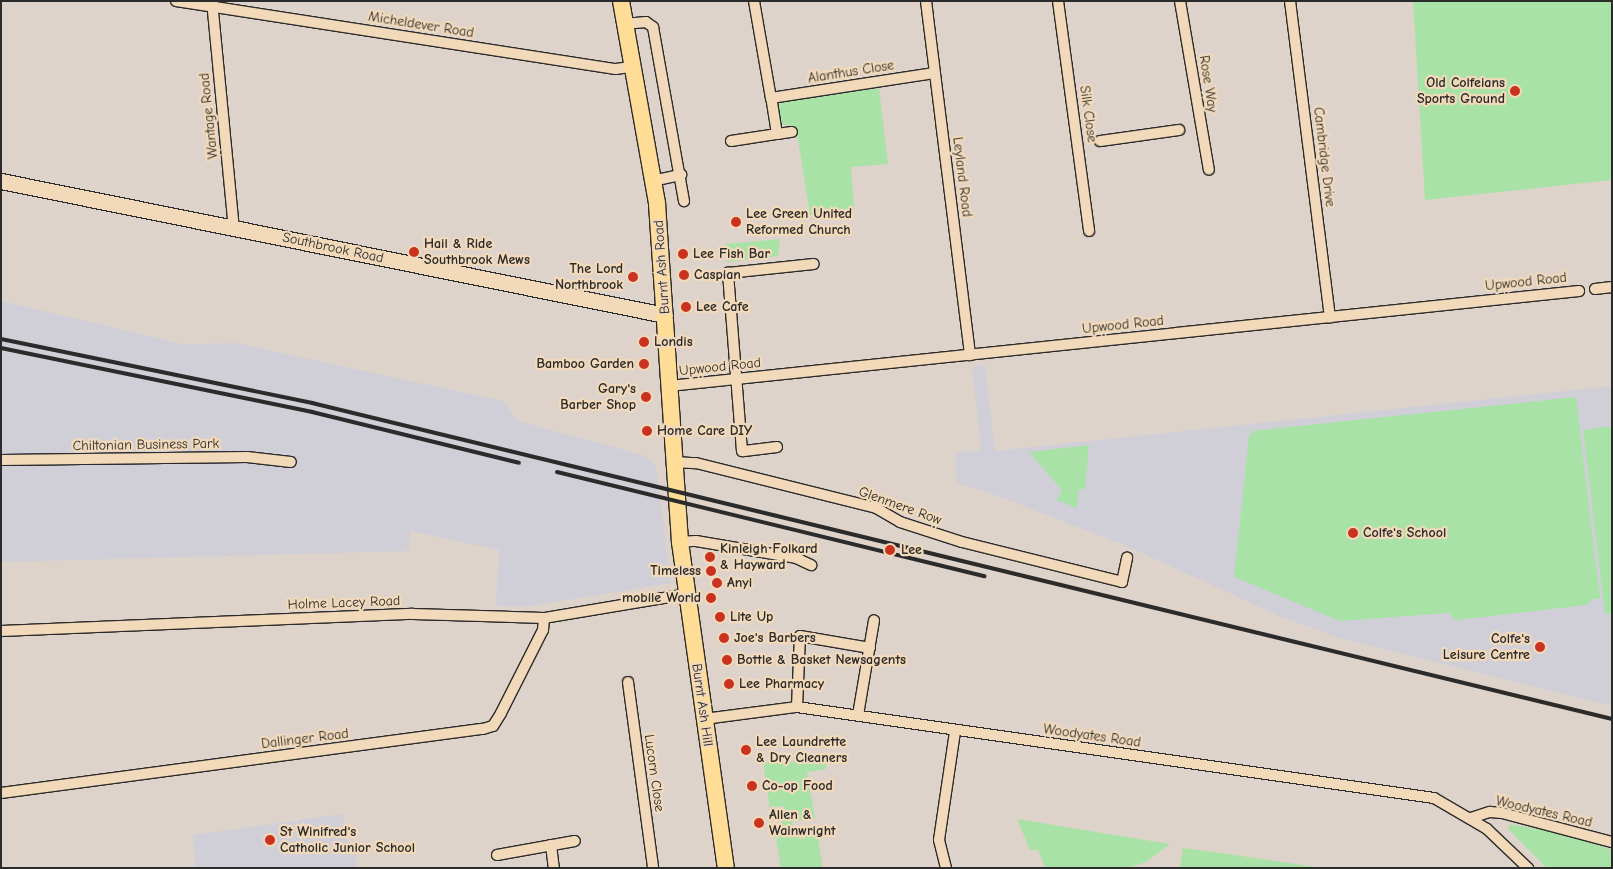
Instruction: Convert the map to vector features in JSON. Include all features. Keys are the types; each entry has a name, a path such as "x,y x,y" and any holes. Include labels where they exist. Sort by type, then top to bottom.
{"main road":[{"name":"Burnt Ash Road","path":"621,1 631,67 658,210 680,542"},
{"name":"Burnt Ash Hill","path":"680,542 726,868"}],"street":[{"name":"Micheldever Road","path":"176,1 212,4 616,69 631,67"},
{"path":"754,1 777,134"},
{"name":"Leyland Road","path":"926,1 970,355"},
{"name":"Silk Close","path":"1058,1 1089,231"},
{"name":"Rose Way","path":"1180,1 1209,170"},
{"name":"Cambridge Drive","path":"1290,1 1330,317"},
{"name":"Wantage Road","path":"212,4 234,228"},
{"path":"624,24 646,22 653,27 681,175 684,201"},
{"name":"Alanthus Close","path":"771,98 934,73"},
{"path":"1100,141 1179,130"},
{"path":"731,141 792,132"},
{"path":"652,181 681,175"},
{"name":"Southbrook Road","path":"1,181 665,314"},
{"path":"778,447 742,451 728,273 814,264"},
{"path":"1595,289 1612,287"},
{"name":"Upwood Road","path":"670,386 1579,291"},
{"name":"Chiltonian Business Park","path":"1,460 247,457 291,462"},
{"name":"Glenmere Row","path":"674,462 696,463 876,508 900,522 962,542 1122,582 1127,558"},
{"path":"680,542 696,541 796,558 811,565"},
{"name":"Holme Lacey Road","path":"1,631 413,614 544,618 686,594"},
{"name":"Dallinger Road","path":"1,793 483,730 492,726 501,713 543,630 544,618"},
{"path":"858,715 874,620"},
{"path":"797,707 800,636 870,648"},
{"name":"Lucorn Close","path":"628,682 652,868"},
{"name":"Woodyates Road","path":"704,719 797,707 1434,798 1471,818 1528,868"},
{"path":"946,868 939,840 955,731"},
{"name":"Woodyates Road","path":"1471,818 1490,812 1502,813 1612,842"},
{"path":"497,855 575,841"},
{"path":"551,845 554,868"}],"shaded area":[{"path":"1,301 183,344 236,343 503,401 518,421 643,455 656,465 671,583 524,607 496,606 499,550 410,531 409,551 1,562"},
{"name":"Colfe's School","path":"985,365 995,451 1612,386 1612,706 1336,637 1277,615 1129,547 988,492 957,484 955,453 981,450 972,367"},
{"name":"St Winifred's Catholic Junior School","path":"343,814 348,847 355,846 357,868 195,868 193,835"}],"green space":[{"name":"Old Colfeians Sports Ground","path":"1413,1 1612,1 1612,180 1425,200"},
{"path":"879,88 888,164 851,167 854,210 810,215 796,127 781,124 778,106 784,101"},
{"path":"780,239 778,256 727,262 726,244"},
{"path":"1576,397 1600,599 1592,599 1587,605 1457,620 1448,613 1340,621 1234,577 1249,437 1252,431"},
{"path":"1612,426 1612,614 1605,614 1583,430"},
{"path":"1089,445 1085,489 1079,489 1077,508 1057,500 1062,490 1029,452"},
{"path":"825,761 826,769 807,772 815,818 792,822 794,831 816,827 823,868 781,868 776,838 783,832 781,820 787,816 784,806 770,808 763,762"},
{"path":"1017,819 1170,844 1146,862 1128,868 1045,868 1038,850 1030,850"},
{"path":"1510,824 1560,833 1568,838 1570,835 1612,850 1612,868 1547,868 1508,829"},
{"path":"1183,848 1214,852 1322,868 1180,868"}],"railway":[{"path":"1,339 312,403 1612,719"},
{"path":"1,348 312,412 519,463"},
{"path":"557,472 985,576"}],"place":[{"name":"Old Colfeians Sports Ground","path":"1515,91"},
{"name":"Lee Green United Reformed Church","path":"736,222"},
{"name":"Hail & Ride Southbrook Mews","path":"414,252"},
{"name":"Lee Fish Bar","path":"683,254"},
{"name":"Caspian","path":"684,275"},
{"name":"The Lord Northbrook","path":"633,277"},
{"name":"Lee Cafe","path":"686,307"},
{"name":"Londis","path":"644,342"},
{"name":"Bamboo Garden","path":"644,364"},
{"name":"Gary's Barber Shop","path":"646,397"},
{"name":"Home Care DIY","path":"647,431"},
{"name":"Colfe's School","path":"1353,533"},
{"name":"Lee","path":"890,550"},
{"name":"Kinleigh Folkard & Hayward","path":"710,557"},
{"name":"Timeless","path":"711,571"},
{"name":"Anyi","path":"717,583"},
{"name":"mobile World","path":"711,598"},
{"name":"Lite Up","path":"720,617"},
{"name":"Joe's Barbers","path":"724,638"},
{"name":"Colfe's Leisure Centre","path":"1540,647"},
{"name":"Bottle & Basket Newsagents","path":"727,660"},
{"name":"Lee Pharmacy","path":"729,684"},
{"name":"Lee Laundrette & Dry Cleaners","path":"746,750"},
{"name":"Co-op Food","path":"752,786"},
{"name":"Allen & Wainwright","path":"759,823"},
{"name":"St Winifred's Catholic Junior School","path":"270,840"}]}
